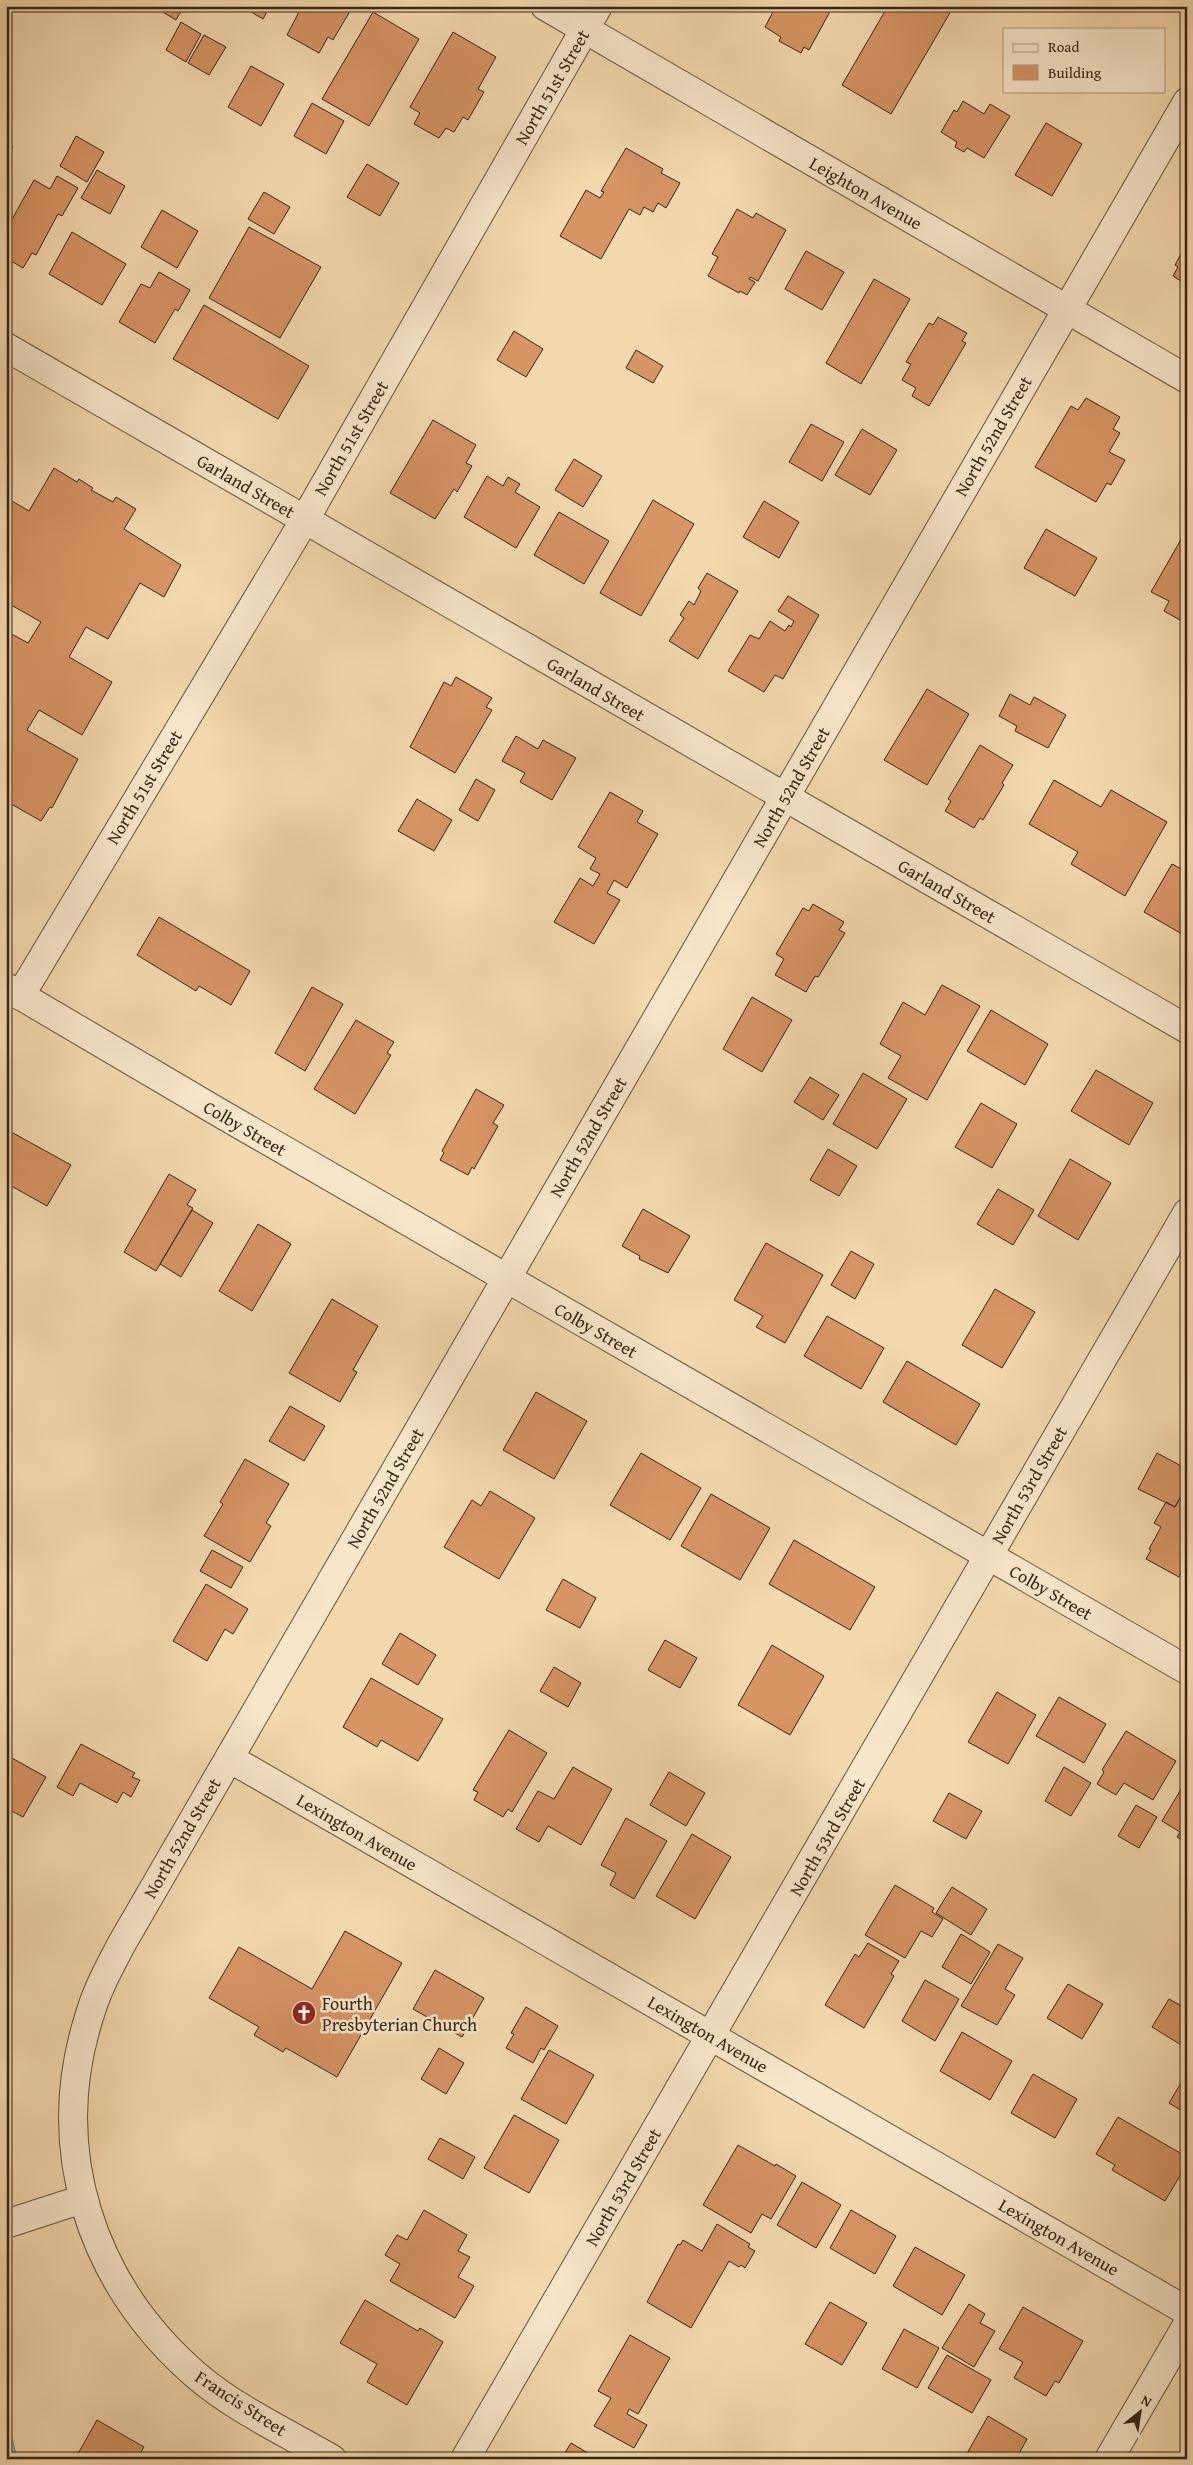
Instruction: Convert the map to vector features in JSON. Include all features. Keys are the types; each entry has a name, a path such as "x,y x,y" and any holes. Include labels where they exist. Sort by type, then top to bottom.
{"street":[{"name":"Leighton Avenue","path":"545,6 1187,379"},
{"name":"North 51st Street","path":"13,992 304,520 598,6"},
{"name":"North 52nd Street","path":"83,2199 73,2146 72,2123 77,2073 90,2015 121,1945 1187,102"},
{"name":"Garland Street","path":"6,347 1187,1029"},
{"name":"Colby Street","path":"13,992 506,1279 1187,1670"},
{"name":"North 53rd Street","path":"465,2459 850,1799 988,1556 1187,1214"},
{"name":"Lexington Avenue","path":"229,1758 1187,2311"},
{"path":"6,2224 83,2199"},
{"name":"Francis Street","path":"83,2199 107,2263 132,2306 153,2333 198,2377 223,2395 332,2459"},
{"path":"1109,2459 1187,2324"}],"water":[{"path":"6,2411 17,2459 6,2459"}],"building":[{"path":"153,6 184,6 176,20"},
{"path":"241,6 270,6 263,19"},
{"path":"302,6 353,6 333,40 328,37 319,53 287,35"},
{"path":"776,6 833,6 809,50 804,47 801,53 779,41 781,37 765,27"},
{"path":"888,6 943,6 951,11 891,114 842,85"},
{"path":"373,12 419,39 369,126 322,99"},
{"path":"181,22 201,34 186,62 166,50"},
{"path":"453,32 496,57 478,89 484,92 468,120 463,117 454,132 446,128 439,138 414,124 420,113 410,107"},
{"path":"204,35 226,47 209,75 188,63"},
{"path":"251,66 284,84 261,126 228,107"},
{"path":"963,101 984,114 990,104 1010,116 984,158 967,148 964,152 955,147 957,142 941,132 954,110 957,112"},
{"path":"312,103 344,121 326,154 294,136"},
{"path":"1046,123 1082,144 1052,196 1015,175"},
{"path":"76,136 104,152 87,182 60,166"},
{"path":"6,143 13,147 6,159"},
{"path":"626,148 663,169 661,173 680,183 666,208 658,203 653,212 644,207 640,215 629,209 601,259 560,236 586,190 600,198 604,192 601,191"},
{"path":"367,164 399,183 380,216 347,197"},
{"path":"97,170 125,186 110,214 81,198"},
{"path":"57,176 78,188 62,216 58,214 36,255 32,253 23,268 6,258 6,230 34,180 50,189"},
{"path":"264,192 290,207 274,234 248,219"},
{"path":"737,209 753,218 756,213 786,230 758,281 750,277 749,279 755,282 747,295 740,291 739,293 708,276 718,257 712,254"},
{"path":"162,210 198,231 177,268 141,247"},
{"path":"249,227 321,267 280,338 209,298"},
{"path":"72,232 126,264 102,305 49,274"},
{"path":"1187,243 1187,285 1173,276 1178,267 1175,265"},
{"path":"806,251 844,272 822,310 785,289"},
{"path":"159,272 190,290 178,311 175,309 155,343 119,322 141,284 150,288"},
{"path":"874,279 910,299 861,384 826,363"},
{"path":"204,305 309,366 278,419 173,359"},
{"path":"938,317 967,333 962,341 966,343 929,406 912,396 916,388 902,380 911,364 906,362 929,323 933,325"},
{"path":"514,331 543,349 526,377 497,360"},
{"path":"636,350 663,366 653,383 626,368"},
{"path":"1086,398 1120,417 1113,429 1120,433 1109,452 1125,460 1111,485 1107,483 1096,502 1035,467 1071,406 1078,410"},
{"path":"433,420 476,445 466,463 472,466 457,492 454,489 435,519 390,493"},
{"path":"811,424 844,442 822,481 789,462"},
{"path":"862,429 897,450 870,495 835,475"},
{"path":"574,459 602,476 583,507 555,490"},
{"path":"54,468 77,482 79,479 93,488 91,490 113,502 116,497 136,509 124,529 181,565 164,597 140,583 108,639 86,627 69,657 112,682 82,735 39,710 27,730 78,759 52,808 50,807 41,821 6,801 6,631 28,643 41,622 6,602 6,511 12,501 29,511"},
{"path":"487,476 503,486 508,477 520,484 515,492 540,507 516,548 464,517"},
{"path":"653,500 694,524 641,616 600,593"},
{"path":"764,501 799,522 779,558 743,537"},
{"path":"559,512 609,541 584,584 534,555"},
{"path":"1046,529 1097,558 1075,596 1024,568"},
{"path":"1187,529 1187,624 1164,611 1169,601 1151,592"},
{"path":"707,573 738,591 698,659 669,641 684,618 680,615 689,601 694,605 701,591 698,588"},
{"path":"788,596 819,615 783,679 775,675 764,692 728,671 750,635 759,639 770,621 785,631 789,625 791,627 794,621 778,611"},
{"path":"456,677 492,698 486,707 492,710 455,773 410,747 444,682 451,686"},
{"path":"927,689 969,714 927,785 884,760"},
{"path":"1010,694 1030,705 1034,697 1066,715 1048,748 1015,731 1017,726 999,716"},
{"path":"516,736 538,749 543,740 576,758 552,800 520,782 525,773 502,761"},
{"path":"980,745 1013,765 1002,783 1004,785 983,820 980,818 974,828 945,811 951,801 948,799"},
{"path":"476,779 495,790 478,821 459,810"},
{"path":"1054,780 1101,807 1111,790 1167,822 1125,896 1071,864 1078,852 1029,824"},
{"path":"610,792 643,811 637,822 658,834 627,888 614,880 607,893 620,900 594,944 554,922 580,878 593,886 600,874 590,869 596,858 578,847"},
{"path":"417,799 452,820 434,851 398,831"},
{"path":"1172,864 1187,872 1187,937 1144,912"},
{"path":"813,904 844,922 839,930 845,933 818,977 815,976 806,992 775,975 784,959 776,954 803,908 809,911"},
{"path":"159,917 250,971 231,1005 199,986 196,991 137,955"},
{"path":"942,985 980,1006 927,1100 888,1078 901,1056 880,1044 903,1002 925,1015"},
{"path":"312,987 343,1004 305,1071 275,1053"},
{"path":"752,997 792,1020 762,1072 723,1049"},
{"path":"991,1010 1048,1044 1025,1085 967,1051"},
{"path":"356,1020 394,1042 387,1053 391,1055 355,1114 314,1089"},
{"path":"1096,1070 1153,1103 1129,1145 1071,1111"},
{"path":"863,1073 907,1099 877,1149 833,1124"},
{"path":"810,1077 839,1095 823,1120 794,1102"},
{"path":"476,1089 504,1105 493,1123 498,1126 474,1169 472,1167 468,1175 440,1160 444,1153 442,1151"},
{"path":"981,1103 1017,1124 992,1168 955,1147"},
{"path":"13,1133 71,1165 47,1206 6,1183 6,1145"},
{"path":"828,1149 857,1166 839,1196 810,1180"},
{"path":"1070,1159 1111,1183 1078,1240 1038,1216"},
{"path":"169,1174 196,1190 187,1205 193,1208 156,1271 124,1252"},
{"path":"998,1189 1034,1210 1013,1245 977,1224"},
{"path":"643,1209 690,1236 668,1273 639,1259 640,1256 622,1246"},
{"path":"192,1210 213,1223 181,1277 160,1264"},
{"path":"258,1224 291,1244 252,1311 219,1291"},
{"path":"766,1243 823,1275 785,1343 756,1327 763,1316 734,1300"},
{"path":"851,1251 874,1264 855,1299 831,1285"},
{"path":"995,1289 1035,1312 1002,1368 962,1345"},
{"path":"332,1299 378,1326 353,1370 357,1372 340,1402 289,1373"},
{"path":"827,1316 884,1348 861,1389 804,1356"},
{"path":"907,1361 980,1404 956,1445 883,1402"},
{"path":"536,1392 587,1421 554,1479 503,1450"},
{"path":"290,1406 325,1426 304,1461 269,1441"},
{"path":"641,1453 701,1488 670,1540 610,1505"},
{"path":"1157,1453 1187,1469 1187,1491 1184,1491 1175,1507 1138,1489"},
{"path":"245,1459 289,1484 266,1523 271,1526 250,1562 204,1536 223,1504 220,1502"},
{"path":"490,1491 535,1518 499,1579 444,1547 472,1500 481,1506"},
{"path":"1184,1491 1187,1493 1187,1568 1184,1567 1179,1577 1146,1559 1151,1550 1149,1549 1161,1527 1154,1523 1166,1502 1175,1507"},
{"path":"711,1494 770,1528 740,1580 681,1546"},
{"path":"794,1540 875,1587 850,1630 769,1584"},
{"path":"212,1550 243,1567 231,1588 200,1571"},
{"path":"563,1579 596,1598 580,1628 546,1610"},
{"path":"206,1584 248,1609 233,1634 225,1629 207,1661 173,1641"},
{"path":"400,1633 436,1655 418,1685 382,1664"},
{"path":"665,1640 697,1658 680,1688 648,1670"},
{"path":"772,1645 824,1676 790,1735 738,1705"},
{"path":"554,1667 581,1683 568,1707 540,1691"},
{"path":"371,1678 443,1719 418,1761 381,1740 377,1747 343,1727"},
{"path":"997,1692 1036,1715 1008,1764 968,1742"},
{"path":"1059,1697 1106,1724 1084,1763 1036,1736"},
{"path":"509,1730 547,1753 512,1812 508,1809 503,1817 474,1800 478,1792 473,1790"},
{"path":"1126,1731 1176,1761 1153,1800 1124,1783 1116,1795 1097,1784 1104,1772 1102,1770"},
{"path":"81,1744 135,1773 132,1777 140,1780 131,1797 123,1792 117,1803 80,1783 73,1796 57,1787"},
{"path":"10,1757 46,1777 23,1817 6,1808 6,1764"},
{"path":"573,1767 612,1789 581,1845 548,1826 539,1842 516,1829 538,1791 554,1799"},
{"path":"1064,1767 1091,1783 1071,1816 1045,1801"},
{"path":"669,1772 705,1793 686,1826 650,1805"},
{"path":"1186,1781 1187,1843 1177,1837 1180,1832 1162,1821"},
{"path":"949,1793 982,1811 966,1839 933,1821"},
{"path":"1136,1805 1157,1817 1139,1848 1118,1836"},
{"path":"626,1818 667,1841 634,1899 610,1885 616,1873 601,1865"},
{"path":"692,1834 731,1857 695,1919 656,1896"},
{"path":"895,1885 934,1908 932,1912 943,1919 932,1937 921,1931 905,1958 865,1935"},
{"path":"952,1887 987,1909 971,1935 936,1913"},
{"name":"Fourth Presbyterian Church","path":"345,1931 402,1963 337,2077 286,2048 283,2052 254,2035 259,2027 209,1998 239,1947 312,1989"},
{"path":"961,1934 990,1952 971,1984 942,1967"},
{"path":"868,1943 899,1961 891,1974 894,1976 864,2028 825,2005 855,1954 859,1957"},
{"path":"998,1944 1023,1958 1005,1989 1015,1995 997,2025 961,2006"},
{"path":"435,1970 484,1998 462,2037 413,2009"},
{"path":"925,1980 959,1999 935,2041 902,2021"},
{"path":"1068,1984 1103,2004 1082,2039 1047,2018"},
{"path":"1169,1999 1187,2009 1186,2048 1152,2027"},
{"path":"526,2007 558,2026 544,2050 541,2048 533,2063 506,2048 514,2034 511,2033"},
{"path":"962,2032 1012,2061 990,2100 940,2071"},
{"path":"439,2048 464,2063 446,2094 421,2079"},
{"path":"549,2050 594,2075 566,2124 521,2099"},
{"path":"1187,2073 1187,2114 1169,2103"},
{"path":"1033,2074 1077,2099 1055,2138 1011,2113"},
{"path":"514,2115 559,2140 529,2193 484,2168"},
{"path":"1118,2117 1187,2157 1187,2164 1165,2201 1112,2170 1115,2165 1096,2154"},
{"path":"440,2138 475,2157 463,2179 428,2159"},
{"path":"738,2145 796,2176 771,2219 762,2214 751,2233 703,2205"},
{"path":"802,2182 841,2205 816,2248 777,2225"},
{"path":"424,2210 467,2235 458,2251 470,2257 458,2277 474,2286 455,2318 390,2281 400,2264 385,2255 397,2235 407,2240"},
{"path":"851,2210 896,2236 875,2274 830,2248"},
{"path":"717,2224 750,2244 748,2247 755,2251 745,2268 729,2261 691,2328 647,2302 678,2244 680,2245 683,2240 702,2251"},
{"path":"915,2247 965,2275 942,2315 893,2286"},
{"path":"365,2300 418,2331 420,2328 443,2342 407,2405 367,2382 377,2364 340,2343"},
{"path":"830,2302 867,2323 842,2365 805,2344"},
{"path":"969,2304 985,2314 980,2323 995,2331 974,2367 942,2348"},
{"path":"1023,2307 1083,2341 1059,2383 1055,2381 1046,2396 1014,2378 1023,2362 999,2349"},
{"path":"904,2329 939,2348 917,2388 882,2369"},
{"path":"630,2335 670,2358 638,2414 629,2409 627,2414 647,2425 634,2448 594,2426 611,2398 598,2391"},
{"path":"947,2355 991,2380 972,2413 928,2388"},
{"path":"988,2416 1027,2439 1016,2459 964,2459"},
{"path":"97,2420 144,2447 137,2459 75,2459"},
{"path":"571,2443 598,2459 561,2459"}],"place":[{"name":"Fourth Presbyterian Church","path":"304,2013"}]}
